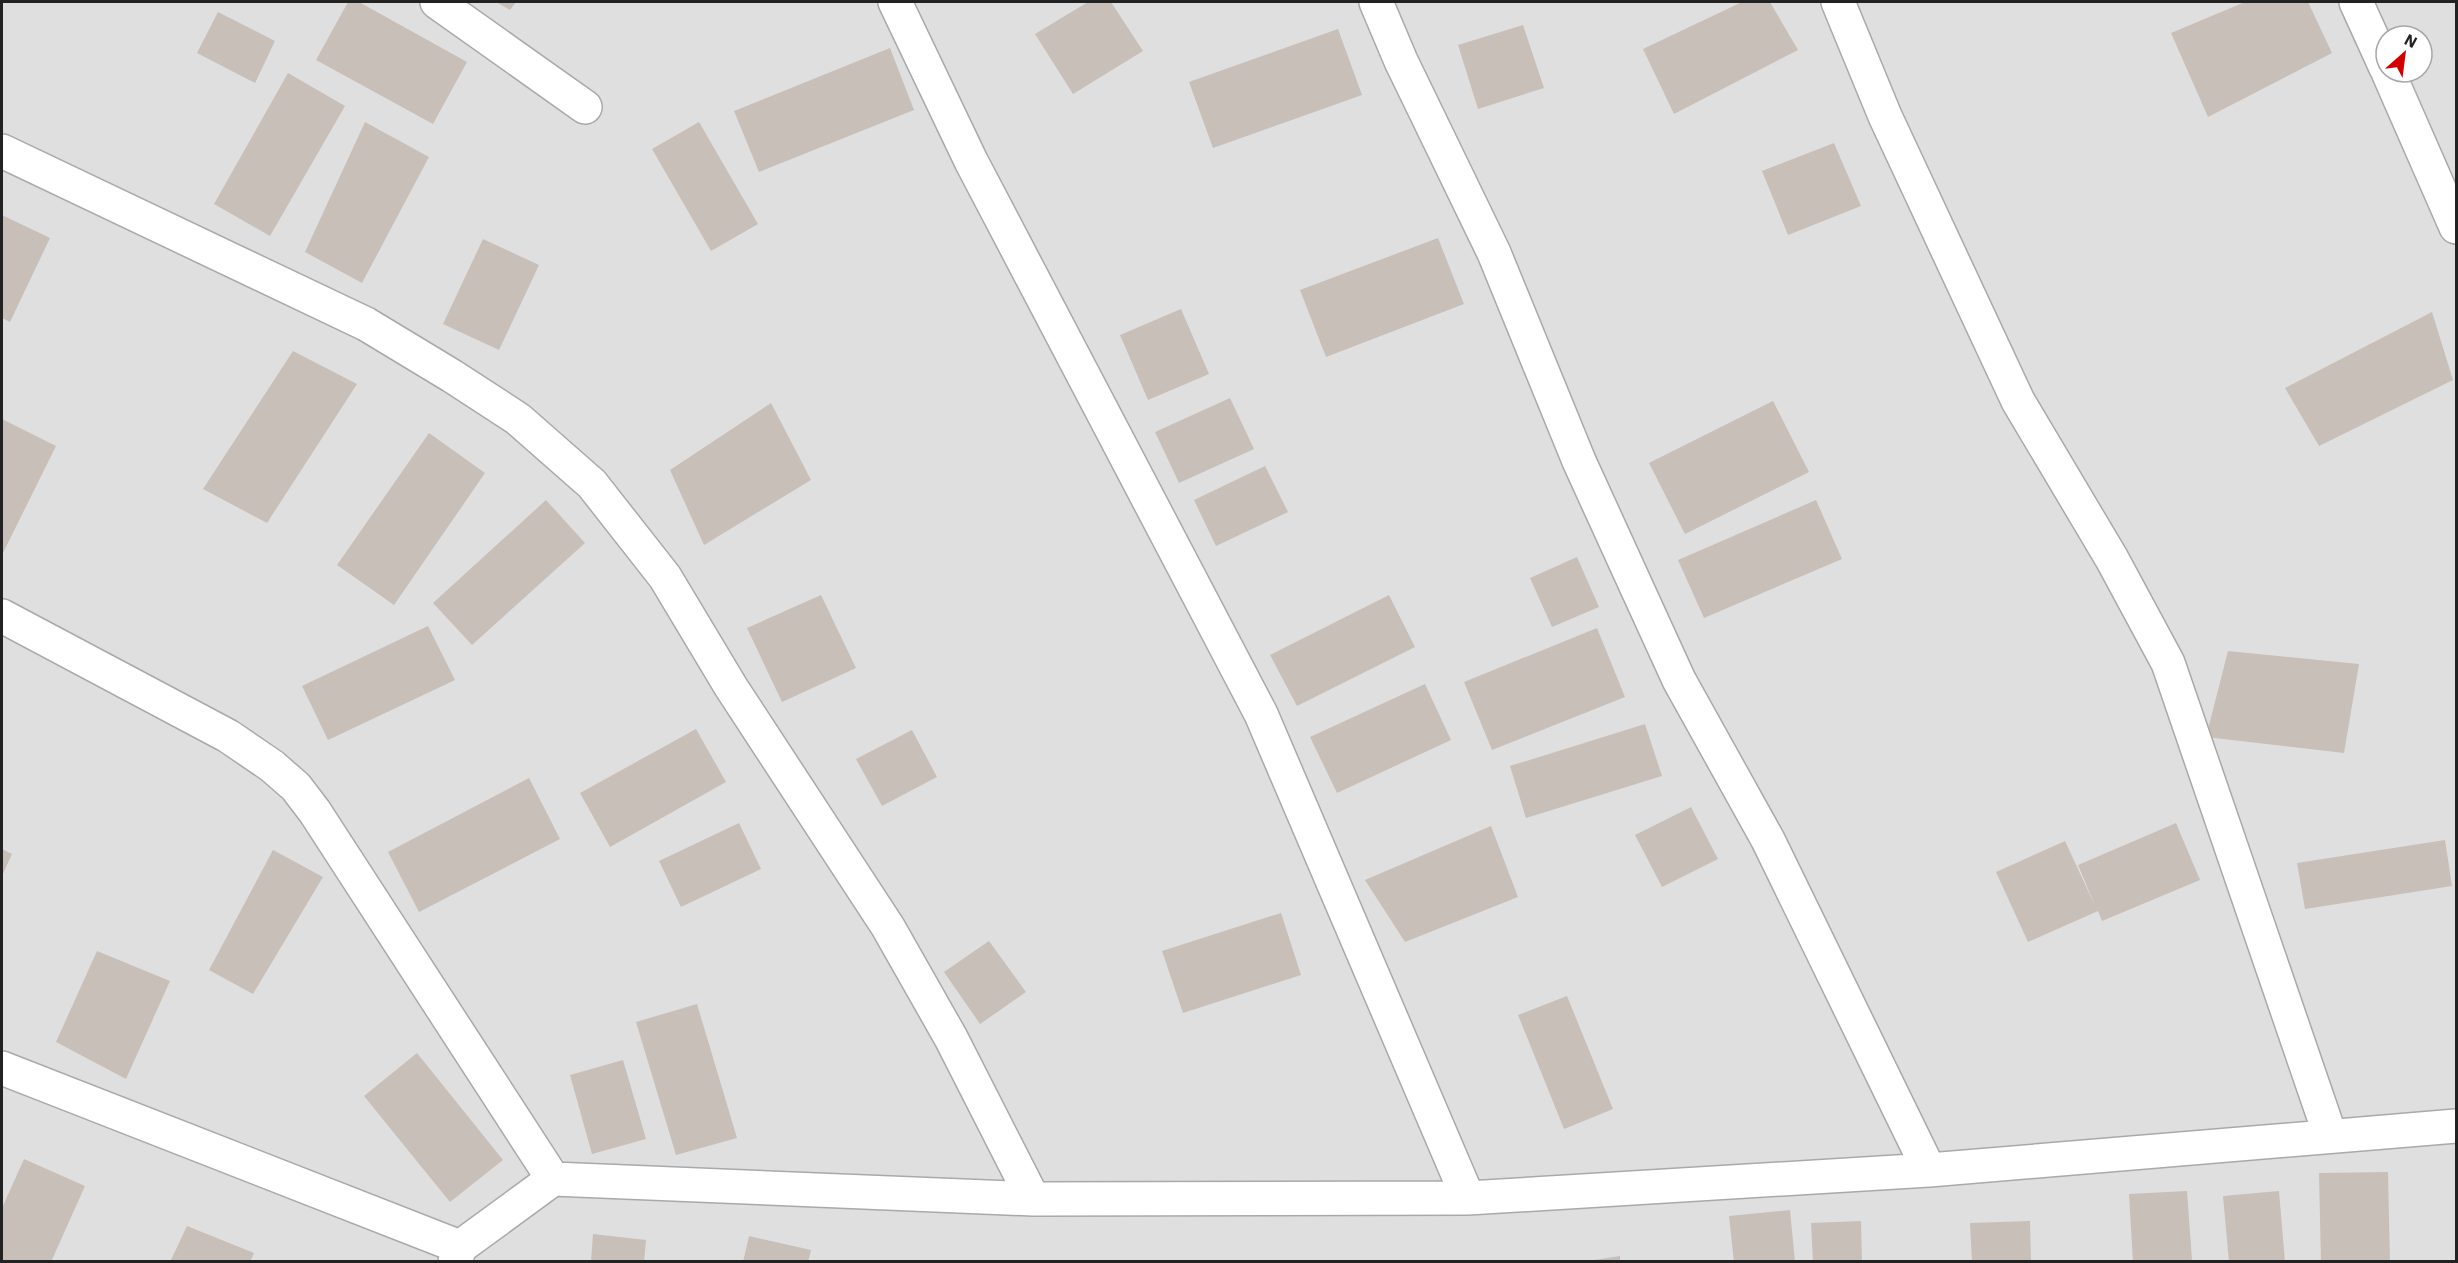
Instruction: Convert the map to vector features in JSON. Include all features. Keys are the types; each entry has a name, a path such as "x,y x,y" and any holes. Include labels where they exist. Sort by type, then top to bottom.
{"street":[{"path":"437,2 585,107"},
{"path":"895,2 971,161 1261,714 1468,1198"},
{"path":"1376,2 1401,61 1494,253 1580,460 1679,680 1768,840 1929,1170"},
{"path":"1838,2 1885,116 2018,401 2112,558 2168,663 2330,1135"},
{"path":"2356,2 2374,41"},
{"path":"2393,84 2457,227"},
{"path":"2,151 366,324 518,419 592,484 665,577 731,687 888,927 951,1038 1033,1199"},
{"path":"2,616 228,736 272,766 296,787 335,842 553,1179"},
{"path":"2,1068 458,1254 553,1179 1033,1199 1468,1198 1929,1170 2457,1126"}],"shaded area":[{"path":"2,2 2456,2 2456,1261 2,1261"}],"building":[{"path":"348,2 359,2 467,62 433,124 316,60"},
{"path":"496,2 516,2 510,10"},
{"path":"1088,2 1111,2 1143,51 1073,94 1035,34"},
{"path":"1742,2 1770,2 1798,50 1674,114 1643,49"},
{"path":"2245,2 2308,2 2332,53 2208,117 2171,33"},
{"path":"218,12 275,41 255,83 197,53"},
{"path":"1523,25 1544,88 1478,109 1458,45"},
{"path":"1338,29 1362,95 1213,148 1189,82"},
{"path":"890,48 914,110 759,172 734,111"},
{"path":"288,73 345,106 270,236 214,204"},
{"path":"365,122 429,157 362,283 305,252"},
{"path":"699,122 758,224 711,251 652,149"},
{"path":"1834,143 1861,206 1788,235 1762,171"},
{"path":"2,215 50,238 10,322 2,318"},
{"path":"1438,238 1464,304 1326,357 1300,290"},
{"path":"483,239 539,265 499,350 443,324"},
{"path":"1181,309 1209,374 1148,400 1120,335"},
{"path":"2432,312 2453,380 2319,446 2285,388"},
{"path":"293,351 357,384 267,523 203,489"},
{"path":"1230,398 1254,449 1179,483 1155,432"},
{"path":"1773,401 1809,472 1685,534 1649,463"},
{"path":"771,403 811,480 704,545 670,470"},
{"path":"2,419 56,446 2,555"},
{"path":"429,433 485,473 394,605 337,565"},
{"path":"1265,466 1288,512 1216,546 1194,500"},
{"path":"546,500 585,543 472,645 433,603"},
{"path":"1816,500 1842,559 1704,618 1678,560"},
{"path":"1577,557 1599,607 1552,627 1530,578"},
{"path":"821,595 856,668 782,702 747,628"},
{"path":"1389,595 1415,647 1297,706 1270,655"},
{"path":"428,626 455,680 328,740 302,686"},
{"path":"1597,628 1625,697 1492,750 1464,682"},
{"path":"2228,651 2359,664 2344,753 2206,737"},
{"path":"1425,684 1451,740 1337,793 1310,737"},
{"path":"1645,724 1662,776 1526,818 1510,766"},
{"path":"696,729 726,782 610,847 580,793"},
{"path":"912,730 937,777 882,806 856,759"},
{"path":"529,778 560,839 419,912 388,852"},
{"path":"1691,807 1718,859 1662,887 1635,835"},
{"path":"739,823 761,869 681,907 659,861"},
{"path":"2176,823 2200,880 2102,921 2098,911 2028,942 1996,872 2065,841 2096,908 2078,865"},
{"path":"1491,826 1518,897 1405,942 1365,880"},
{"path":"2445,840 2452,886 2305,909 2297,863"},
{"path":"2,849 12,854 2,876"},
{"path":"273,850 323,877 253,994 209,970"},
{"path":"1281,913 1301,975 1183,1013 1162,951"},
{"path":"989,941 1026,992 980,1024 944,972"},
{"path":"97,951 170,981 126,1079 56,1042"},
{"path":"1567,996 1613,1109 1564,1129 1518,1015"},
{"path":"697,1004 737,1138 676,1155 636,1022"},
{"path":"417,1053 503,1160 450,1202 364,1096"},
{"path":"623,1060 646,1139 592,1154 570,1075"},
{"path":"24,1159 85,1186 51,1262 2,1262 2,1208"},
{"path":"2388,1172 2390,1262 2321,1262 2319,1173"},
{"path":"2187,1191 2192,1260 2133,1262 2129,1194"},
{"path":"2279,1191 2285,1262 2229,1262 2223,1196"},
{"path":"1790,1210 1795,1262 1734,1262 1729,1216"},
{"path":"1861,1221 1862,1262 1813,1262 1811,1223"},
{"path":"2030,1221 2031,1262 1972,1262 1970,1223"},
{"path":"187,1226 254,1253 250,1262 170,1262"},
{"path":"593,1234 646,1240 644,1262 591,1262"},
{"path":"749,1236 811,1250 808,1262 743,1262"},
{"path":"1620,1256 1620,1262 1594,1262 1594,1260"}]}
